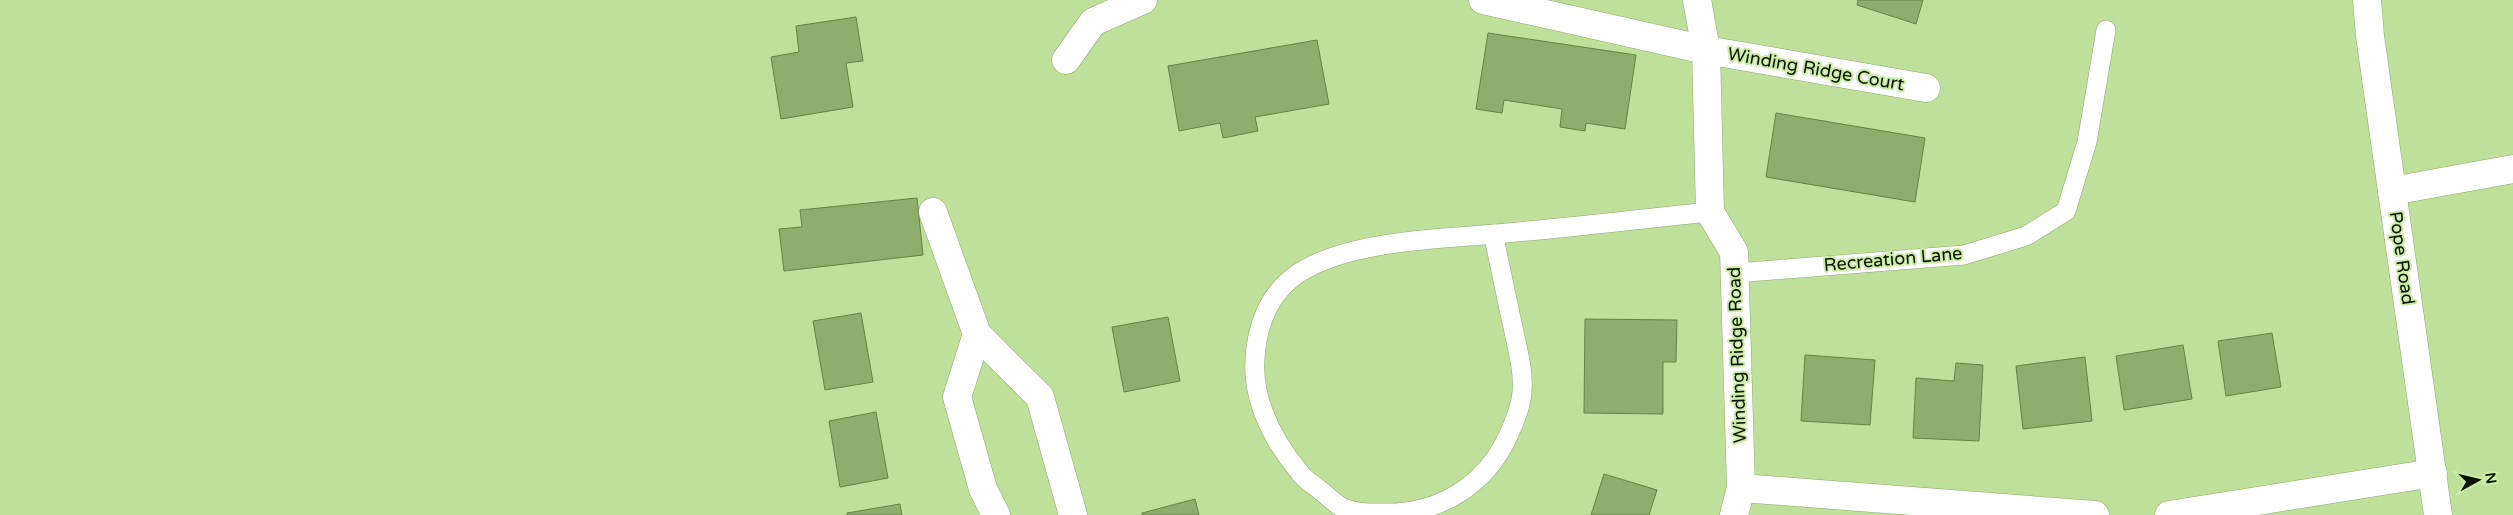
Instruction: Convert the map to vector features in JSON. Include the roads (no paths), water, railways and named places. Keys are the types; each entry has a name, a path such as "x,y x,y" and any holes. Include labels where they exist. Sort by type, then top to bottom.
{"street":[{"path":"1066,60 1093,22 1143,0"},
{"path":"1483,0 1706,50"},
{"name":"Winding Ridge Road","path":"1697,0 1706,50 1710,212 1734,252 1741,488 1734,515"},
{"name":"Pope Road","path":"2367,0 2370,36 2438,515"},
{"name":"Winding Ridge Court","path":"1706,50 1926,88"},
{"path":"2392,191 2513,169"},
{"path":"933,212 977,334 1040,397 1073,515"},
{"path":"977,334 957,397 983,489 996,515"},
{"path":"2168,515 2433,473"},
{"path":"1741,488 2095,515"}],"lane":[{"name":"Recreation Lane","path":"1735,273 1964,255 2026,236 2066,211 2087,142 2106,30"},
{"path":"1493,234 1520,362 1522,392 1517,417 1504,446 1485,474 1462,492 1437,504 1400,514 1362,513 1341,507 1301,475 1280,444 1263,411 1258,389 1255,357 1260,327 1270,303 1283,286 1297,274 1343,255 1385,246 1434,239 1710,212"}]}
